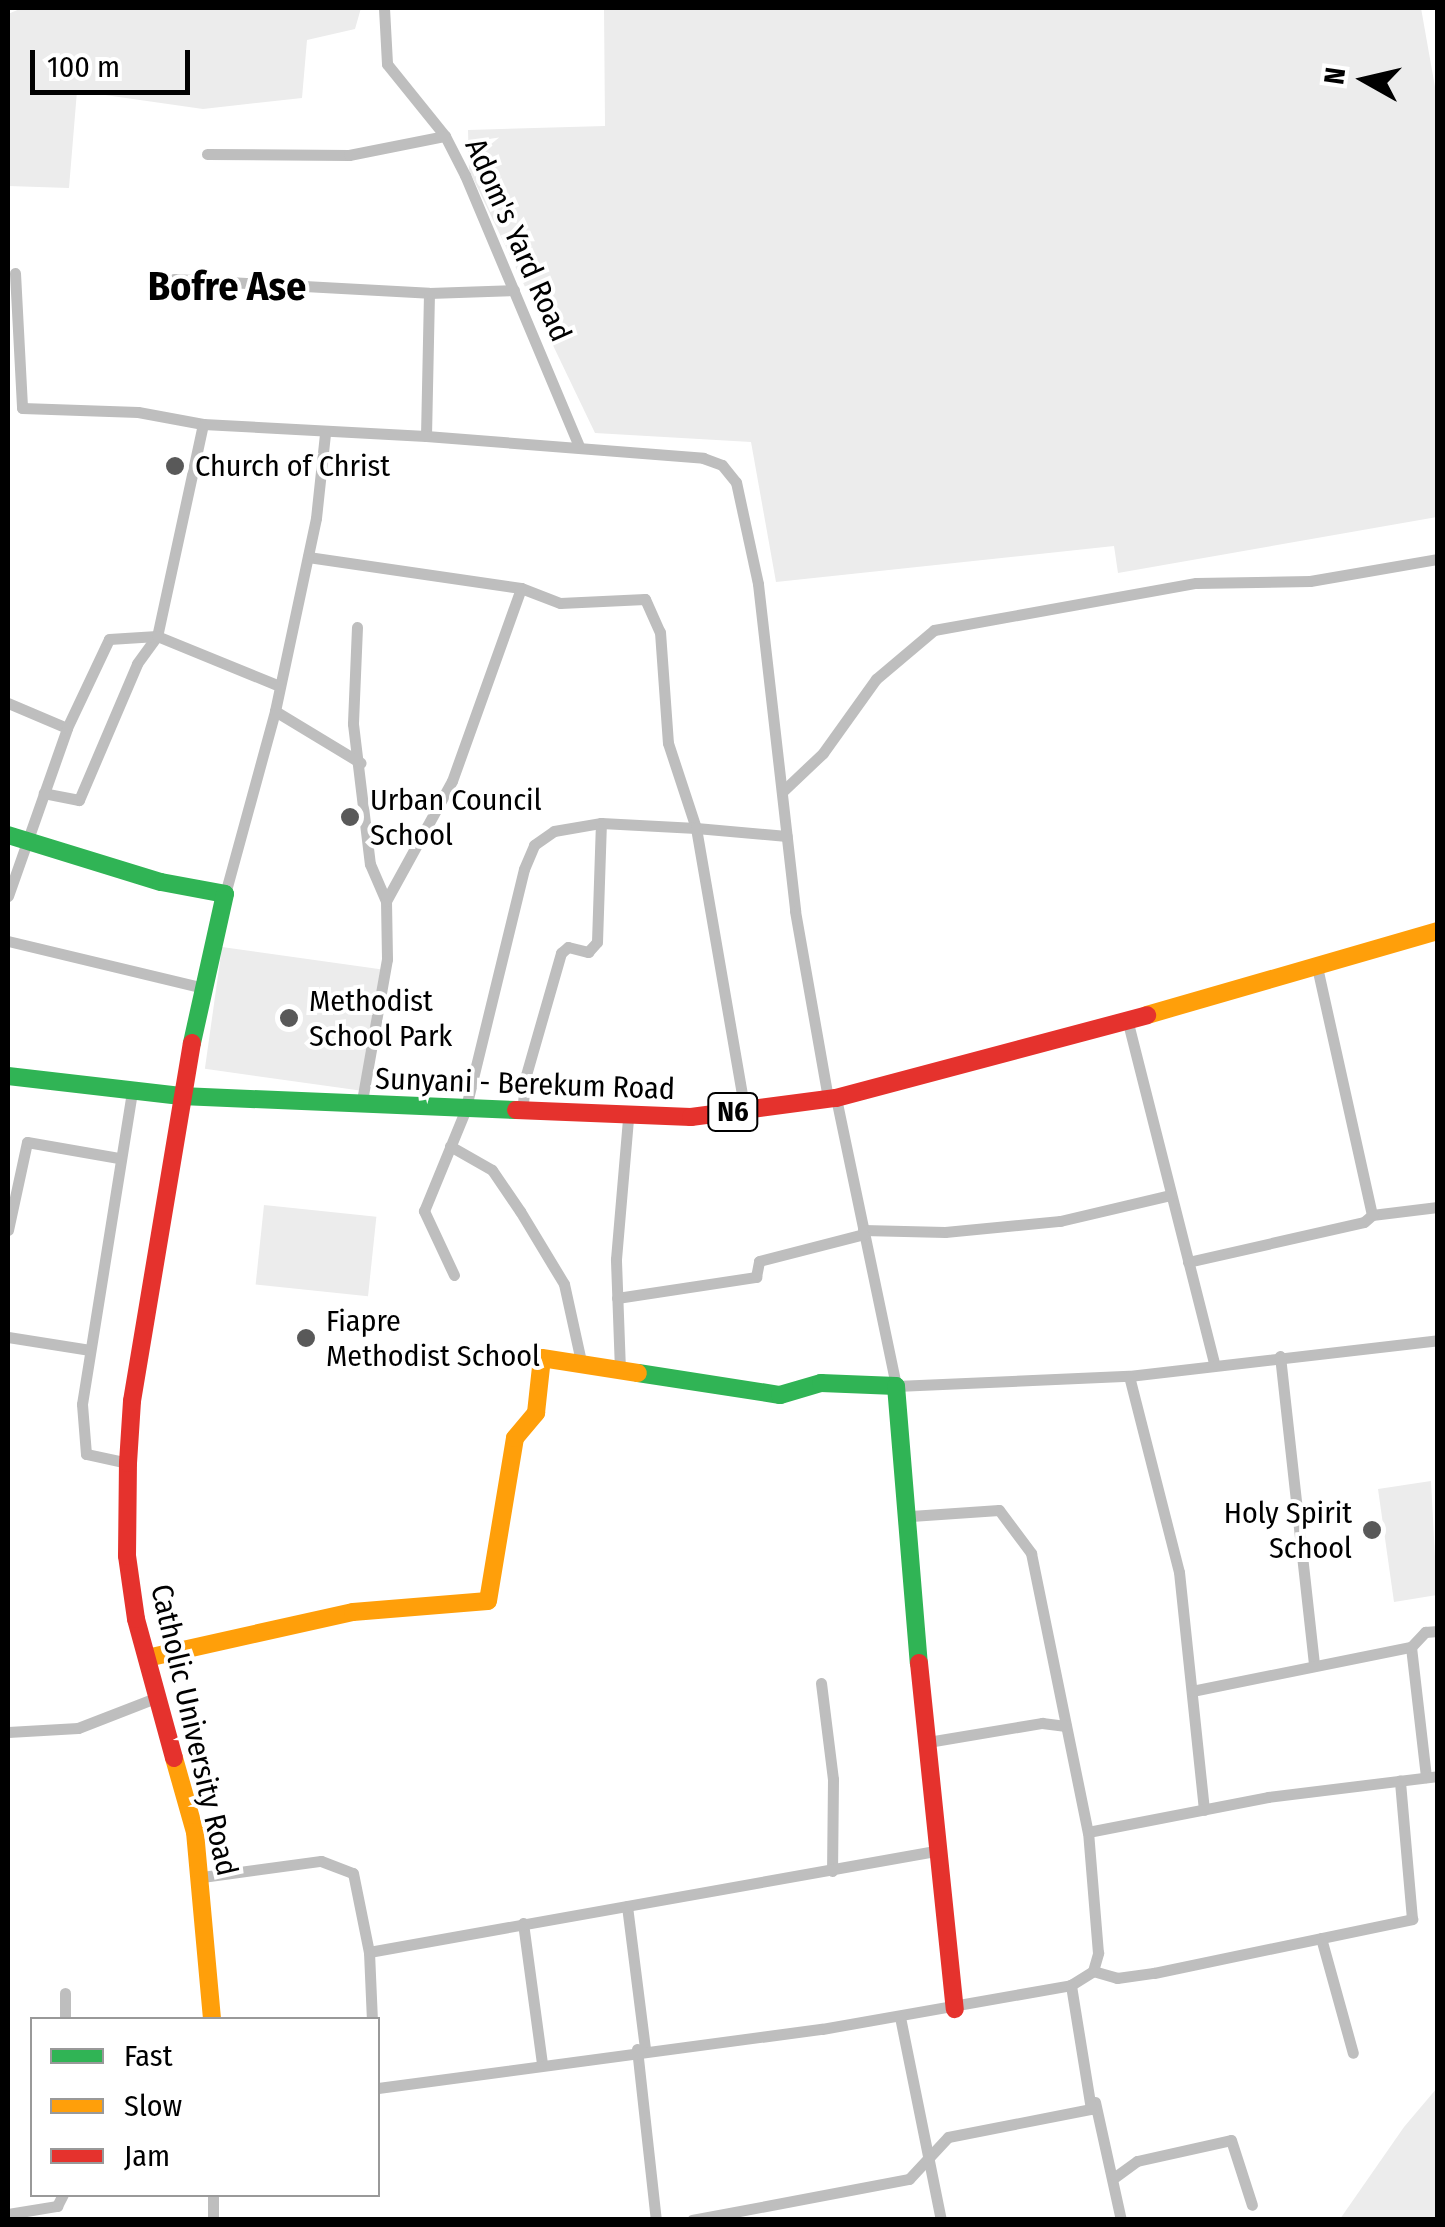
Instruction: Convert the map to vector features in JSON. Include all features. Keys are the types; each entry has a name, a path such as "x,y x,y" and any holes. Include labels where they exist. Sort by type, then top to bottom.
{"street":[{"name":"Adom's Yard Road","path":"384,8 383,51 396,84 445,136 580,448"},
{"path":"208,154 349,155 445,136"},
{"path":"15,272 22,408"},
{"path":"174,279 429,294 514,290"},
{"path":"426,436 429,294"},
{"path":"8,409 138,412 203,424 324,434 426,436 703,458 722,465 736,482 758,584 787,836 832,1098 896,1386 911,1516 935,1852 956,2008"},
{"path":"44,793 79,800 137,664 157,636 203,424"},
{"path":"8,836 160,882 225,894 275,711 277,685 308,557 324,434"},
{"path":"308,557 521,588 560,603 644,600 660,632 668,744 696,828 745,1111"},
{"path":"783,791 824,753 876,679 934,630 1196,583 1310,581 1438,559"},
{"path":"386,900 452,781 521,588"},
{"path":"357,627 351,699 370,864 386,900 387,959 361,1106"},
{"path":"8,896 67,728 109,639 157,636 277,685"},
{"path":"8,703 67,728"},
{"path":"275,711 361,763"},
{"path":"454,1275 424,1211 464,1111 534,845 554,831 601,823 787,836"},
{"path":"522,1112 526,1075 561,953 568,948 588,952 597,942 601,823"},
{"name":"Catholic University Road","path":"212,2017 202,1877 147,1658 128,1556 128,1463 132,1401 181,1096 225,894"},
{"name":"Sunyani - Berekum Road","path":"8,1076 181,1096 464,1111 628,1118 745,1111 832,1098 1437,934"},
{"path":"8,941 204,988"},
{"path":"1317,968 1372,1215"},
{"path":"1127,1019 1214,1362"},
{"path":"128,1463 86,1454 82,1404 132,1092"},
{"path":"620,1370 617,1298 628,1118"},
{"path":"8,1230 27,1142 119,1158"},
{"path":"450,1146 492,1170 520,1211 564,1284 581,1361"},
{"path":"617,1298 756,1278 759,1261 864,1232 945,1232 1060,1221 1171,1195"},
{"path":"1188,1262 1364,1222 1372,1215 1438,1206"},
{"path":"8,1338 90,1350"},
{"path":"147,1658 353,1612 436,1601 482,1606 492,1594 515,1438 536,1413 542,1358 581,1361 780,1395 821,1383 896,1386 1129,1376 1214,1362 1438,1340"},
{"path":"1280,1356 1314,1662"},
{"path":"1129,1376 1180,1572 1204,1810"},
{"path":"911,1516 984,1508 1010,1520 1031,1553 1088,1832 1098,1933 1093,1971"},
{"path":"1192,1691 1314,1662 1411,1646 1425,1632 1438,1631"},
{"path":"1088,1832 1204,1810 1432,1776 1411,1646"},
{"path":"820,1683 833,1780 832,1871"},
{"path":"8,1732 78,1728 158,1697"},
{"path":"928,1742 1042,1724 1066,1726"},
{"path":"380,2088 641,2048 956,2008 1071,1985 1093,1971 1117,1978 1154,1974 1412,1919 1400,1782"},
{"path":"369,1952 935,1852"},
{"path":"202,1877 336,1862 353,1873 360,1889 369,1952 372,2017"},
{"path":"627,1906 656,2220"},
{"path":"523,1923 542,2063"},
{"path":"1322,1938 1354,2053"},
{"path":"692,2220 860,2192 909,2179 948,2137 966,2130 1091,2109 1071,1985"},
{"path":"1071,1985 1121,2220"},
{"path":"65,1993 65,2017"},
{"path":"900,2017 941,2220"},
{"path":"1115,2178 1137,2161 1231,2140 1252,2205"},
{"path":"8,2214 57,2206 62,2197"}],"shaded area":[{"path":"22,8 361,8 355,29 307,40 302,98 203,109 77,91 69,188 8,186 8,14"},
{"path":"604,8 1421,8 1438,104 1437,517 1118,573 1114,546 776,582 751,442 595,433 469,170 468,130 605,126"},
{"name":"Methodist School Park","path":"222,947 380,969 363,1091 205,1069"},
{"path":"264,1205 376,1217 368,1296 256,1285"},
{"path":"1431,1481 1437,1595 1394,1602 1378,1489"},
{"path":"1437,2088 1437,2219 1340,2219 1404,2127"}],"traffic: fast":[{"path":"8,835 161,882 225,894 192,1043"},
{"path":"8,1076 181,1096 516,1110"},
{"path":"638,1373 780,1395 821,1383 896,1386 919,1663"}],"traffic: slow":[{"path":"1147,1015 1438,931"},
{"path":"147,1658 353,1612 488,1601 515,1438 536,1413 542,1358 638,1373"},
{"path":"174,1758 195,1832 212,2017"}],"traffic: jam":[{"path":"516,1110 691,1117 836,1098 1147,1015"},
{"path":"174,1758 136,1619 127,1556 128,1463 132,1401 192,1043"},
{"path":"919,1663 955,2009"}],"place":[{"name":"Church of Christ","path":"175,466"},
{"name":"Urban Council School","path":"350,817"},
{"name":"Methodist School Park","path":"289,1018"},
{"name":"Fiapre Methodist School","path":"306,1338"},
{"name":"Holy Spirit School","path":"1372,1530"}],"district":[{"name":"Bofre Ase","path":"227,287"}]}
